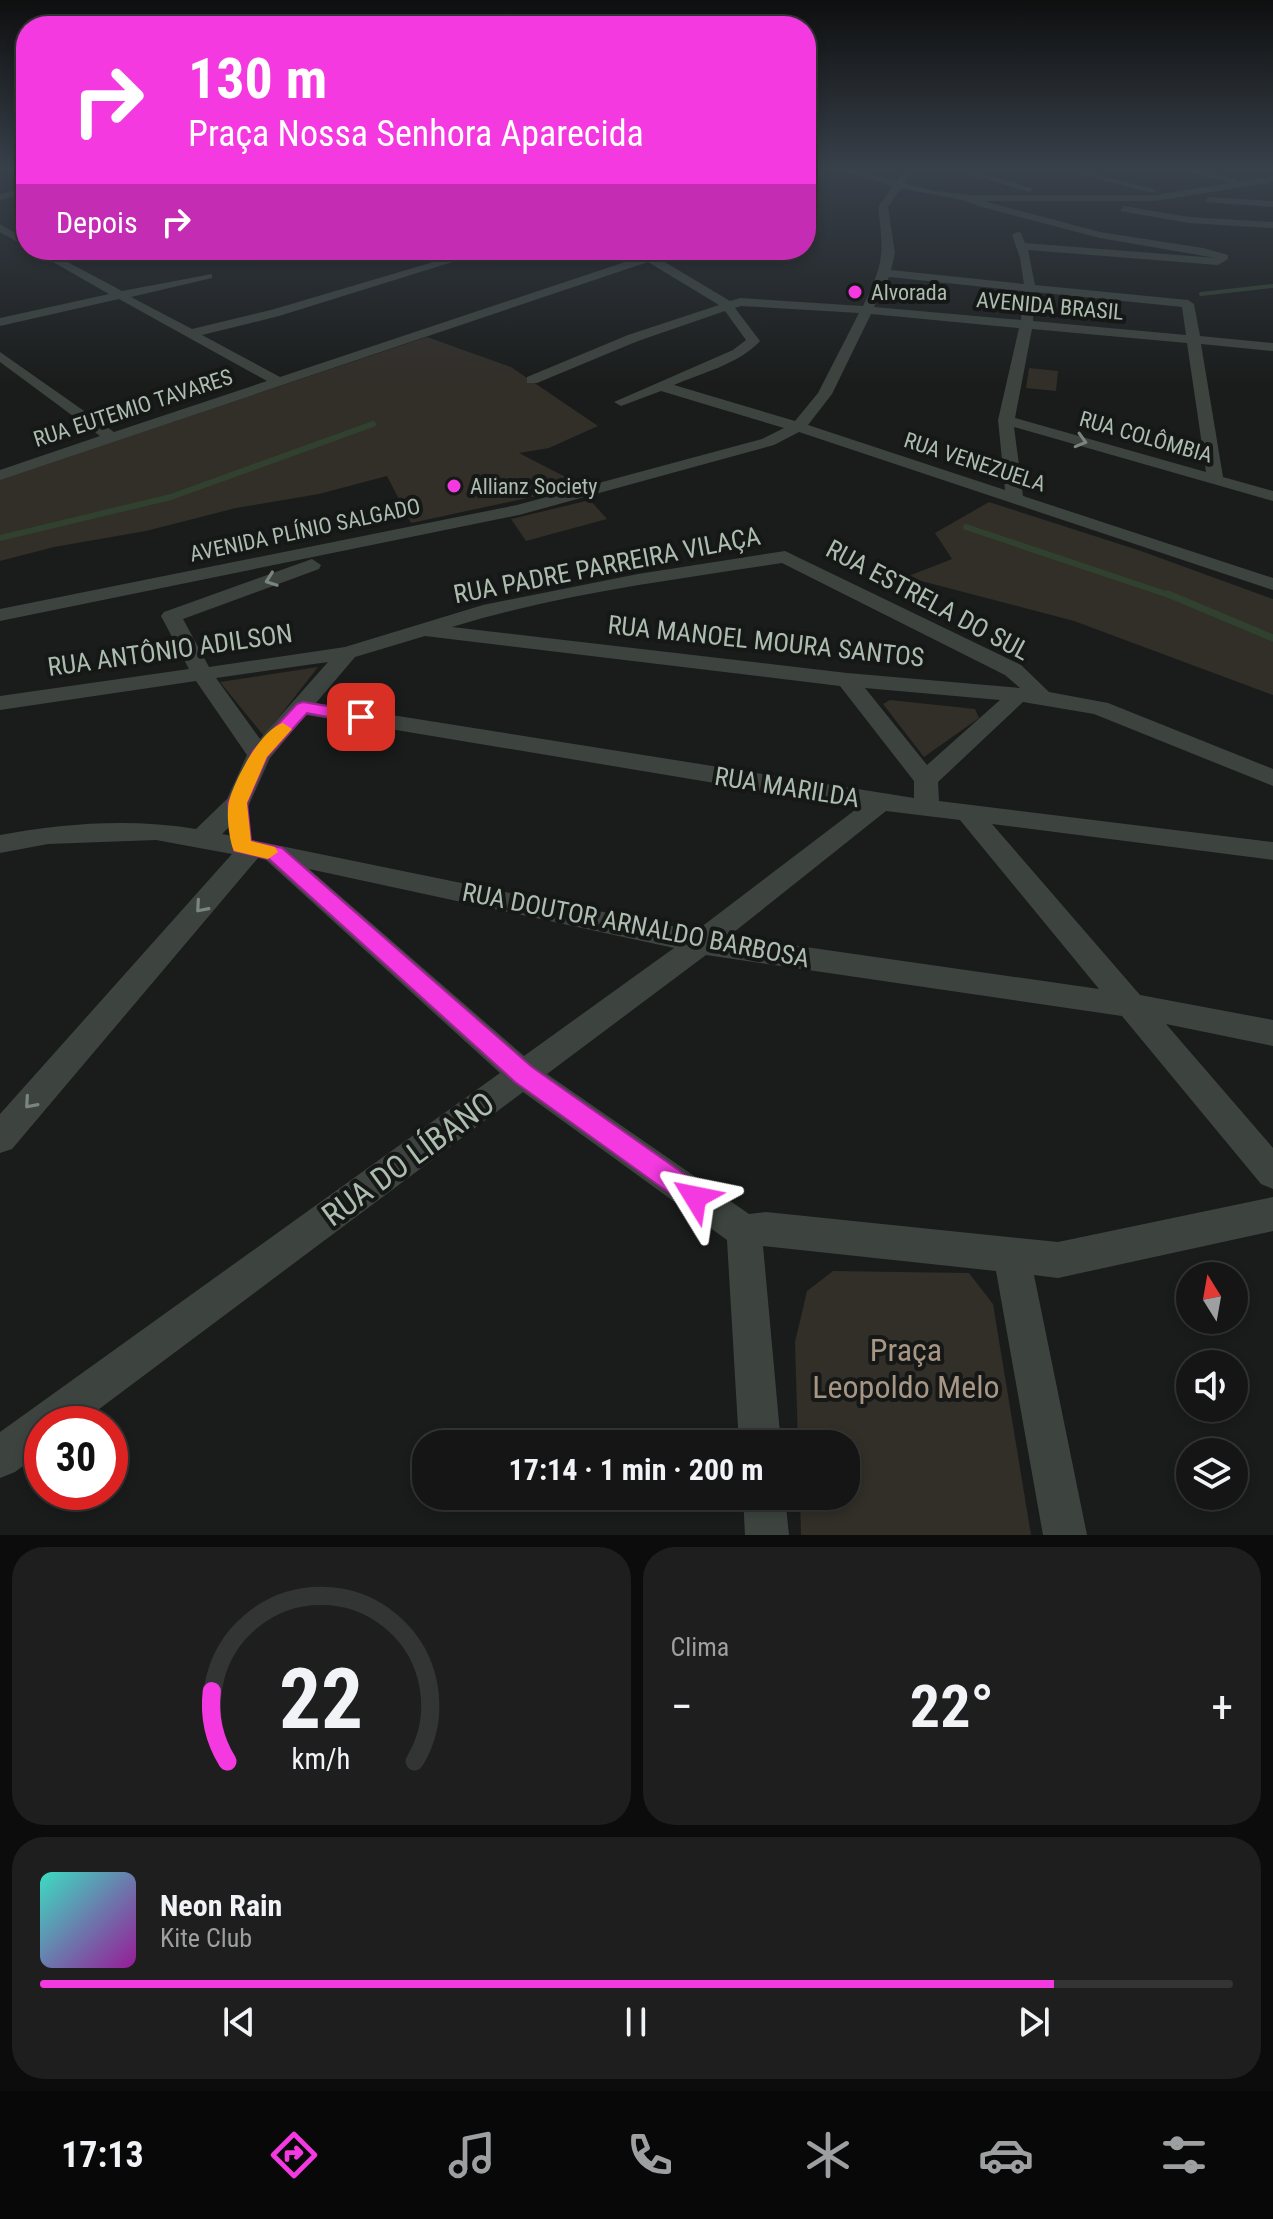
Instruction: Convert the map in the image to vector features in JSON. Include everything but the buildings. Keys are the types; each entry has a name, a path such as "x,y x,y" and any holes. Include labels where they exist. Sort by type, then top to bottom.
{"street":[{"name":"AVENIDA PLÍNIO SALGADO","path":"0,615 519,510 768,442 798,427 825,394 885,273 889,253 887,241"},
{"path":"1015,498 1006,420 1028,324 1032,282 1020,241"},
{"path":"1023,246 1196,261 1218,262 1224,257 1136,241"},
{"path":"55,260 279,382"},
{"path":"188,334 275,313 453,260"},
{"name":"RUA EUTEMIO TAVARES","path":"0,475 643,260"},
{"path":"621,402 738,353 753,341 727,305 652,260"},
{"path":"885,273 1185,302 1189,305 1196,340 1215,479"},
{"path":"0,322 208,276"},
{"name":"AVENIDA BRASIL","path":"532,380 633,338 740,302 869,310 1273,347"},
{"path":"0,356 112,438"},
{"name":"RUA VENEZUELA","path":"661,386 798,427 1273,584"},
{"name":"RUA COLÔMBIA","path":"1006,420 1273,496"},
{"path":"259,755 202,674 171,616 397,534"},
{"name":"RUA PADRE PARREIRA VILAÇA","path":"348,653 499,608 638,580 785,557"},
{"name":"RUA ESTRELA DO SUL","path":"785,557 1013,670 1042,697"},
{"name":"RUA MANOEL MOURA SANTOS","path":"426,630 847,680 1042,697 1100,708 1273,778"},
{"path":"201,839 238,803 259,755 348,653"},
{"name":"RUA ANTÔNIO ADILSON","path":"0,703 348,653"},
{"path":"847,680 926,780 927,807"},
{"path":"926,780 1017,696"},
{"name":"RUA MARILDA","path":"303,708 881,802 1273,851"},
{"name":"RUA DO LÍBANO","path":"70,1406 524,1075 701,943 881,802"},
{"path":"238,803 256,849 524,1075 744,1231 766,1229 1058,1260 1273,1214"},
{"path":"966,811 1273,1173"},
{"name":"RUA DOUTOR ARNALDO BARBOSA","path":"0,844 48,835 156,831 256,849 701,943 1128,1005 1273,1033"},
{"path":"0,1138 256,849"},
{"path":"744,1231 759,1430"},
{"path":"1012,1257 1065,1535"},
{"name":"RUA DO LÍBANO","path":"0,1457 24,1440"},
{"path":"765,1510 767,1535"}],"green space":[{"path":"427,337 511,367 598,426 549,448 519,453 583,486 411,523 387,476 319,494 236,508 146,531 54,547 0,561 0,479"},
{"path":"1029,368 1058,371 1056,391 1026,388"},
{"path":"590,500 607,519 526,541 511,519"},
{"path":"989,502 1141,551 1273,599 1273,695 1074,621 906,577 952,559 935,533"},
{"path":"318,667 264,736 220,682"},
{"path":"890,700 975,709 979,718 924,757 883,704"},
{"name":"Praça Leopoldo Melo","path":"833,1271 969,1273 993,1304 1031,1535 801,1535 800,1510 860,1510 860,1430 798,1430 795,1342 807,1291"}],"waterway":[{"path":"1201,294 1273,286"},
{"path":"0,538 171,497 373,424"},
{"path":"966,527 1172,596"},
{"path":"1168,594 1273,638"}],"slow traffic":[{"path":"268,852 241,846 238,803 259,755 283,729"}],"place":[{"name":"Alvorada","path":"855,292"},
{"name":"Allianz Society","path":"454,486"}],"route":[{"path":"361,717 303,708 259,755 238,803 241,846 275,853 524,1075 695,1197"}]}
